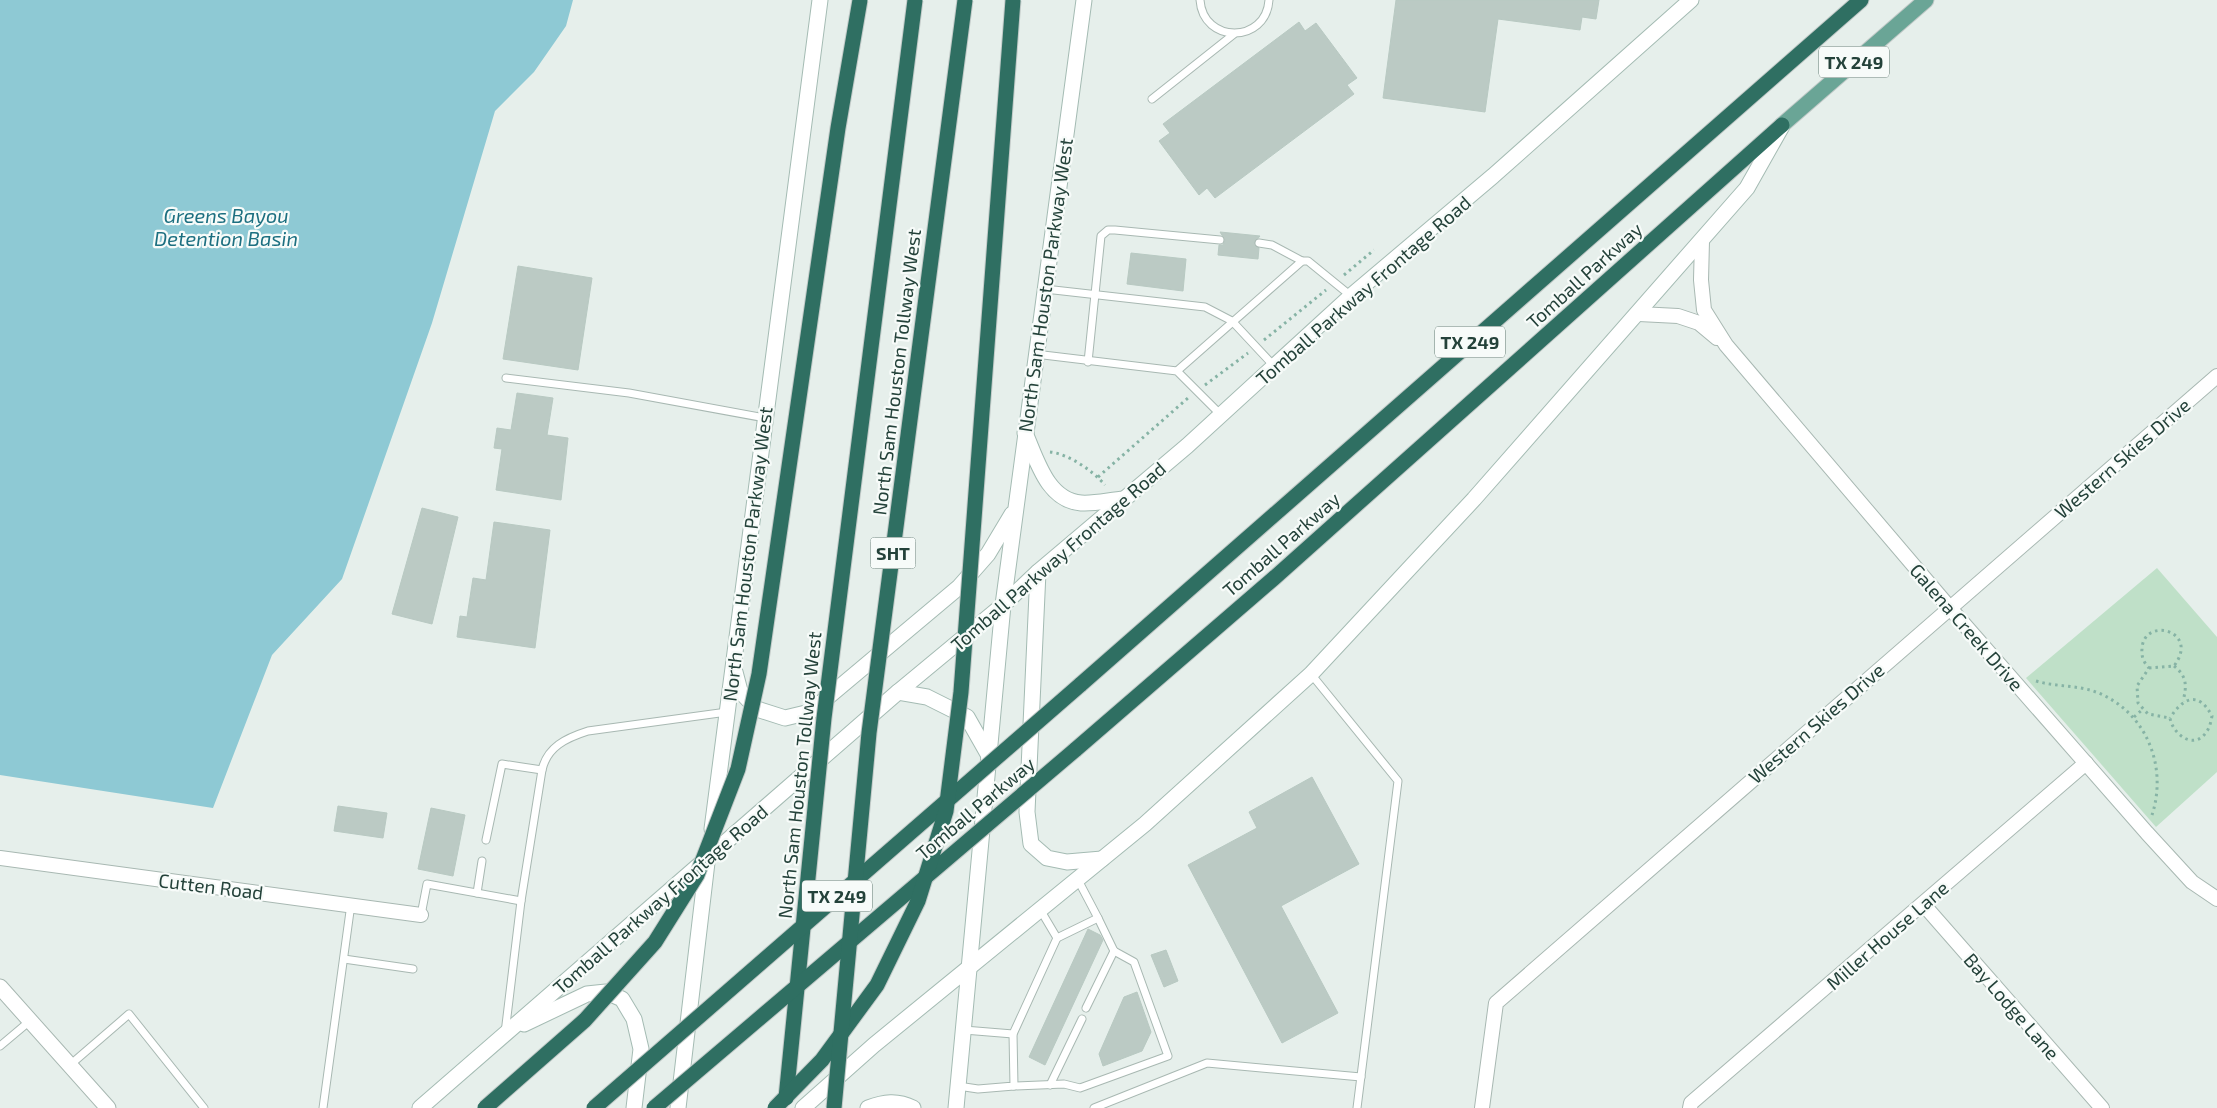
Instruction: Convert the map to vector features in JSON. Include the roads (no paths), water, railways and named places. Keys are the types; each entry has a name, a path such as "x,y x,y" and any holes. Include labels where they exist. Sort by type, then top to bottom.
{"highway":[{"path":"485,1108 585,1020 655,942 697,875 738,769 759,674 837,137 860,0"},
{"name":"North Sam Houston Tollway West","path":"786,1108 824,718 915,0"},
{"name":"North Sam Houston Tollway West","path":"834,1108 869,733 965,0"},
{"path":"775,1108 822,1060 877,985 918,901 946,811 961,692 1013,0"},
{"name":"Tomball Parkway","path":"594,1108 1080,685 1861,0"},
{"name":"Tomball Parkway","path":"654,1108 1273,579 1782,125"}],"main road":[{"name":"North Sam Houston Parkway West","path":"678,1108 708,857 820,0"},
{"name":"North Sam Houston Parkway West","path":"956,1108 1003,605 1024,432 1084,0"},
{"name":"Tomball Parkway Frontage Road","path":"420,1108 898,692 1003,605 1038,572 1221,415 1351,296 1493,176 1691,0"},
{"name":"Tomball Parkway","path":"1782,125 1926,0"},
{"path":"803,1108 874,1045 1041,911 1145,824 1311,674 1474,499 1639,314 1748,188 1782,125"},
{"path":"1024,432 1043,474 1055,492 1066,500 1082,503 1124,499"},
{"path":"733,664 740,691 757,709 785,718 810,712 959,588 988,554 1015,508"},
{"path":"1038,572 1027,812 1031,844 1047,858 1067,862 1102,859"},
{"path":"898,692 927,697 967,716 977,730 989,755"},
{"path":"0,986 108,1108"},
{"path":"505,1033 587,994 606,992 615,994 622,999 634,1019 642,1048 634,1108"},
{"path":"681,1076 686,1108"},
{"path":"868,1108 884,1102 905,1104 912,1108"}],"street":[{"name":"Galena Creek Drive","path":"1702,241 1700,280 1704,310 1726,345 1949,607 2086,763 2192,882 2217,899"},
{"name":"Galena Creek Drive","path":"1639,314 1678,316 1698,323 1726,345"},
{"name":"Western Skies Drive","path":"1482,1108 1496,1003 1949,607 2217,376"},
{"name":"Miller House Lane","path":"1690,1108 1691,1103 2086,763"},
{"name":"Cutten Road","path":"0,858 421,914"},
{"name":"Bay Lodge Lane","path":"1923,904 2102,1108"}],"lane":[{"path":"1200,0 1205,18 1212,26 1222,32 1234,34 1256,27 1264,18 1270,0"},
{"path":"1152,99 1234,34"},
{"path":"1088,362 1100,236 1108,230 1220,240"},
{"path":"1259,244 1272,245 1302,261 1308,261 1351,296"},
{"path":"1177,371 1302,261"},
{"path":"1044,288 1205,307 1232,321 1274,366"},
{"path":"1035,354 1088,362 1177,371 1221,415"},
{"path":"506,378 629,393 765,418"},
{"path":"1311,674 1398,781 1357,1108"},
{"path":"505,1033 521,900 542,770 544,760 549,752 569,737 588,731 727,712"},
{"path":"486,840 502,764 542,770"},
{"path":"477,893 482,861"},
{"path":"958,1086 978,1089 1064,1084 1080,1088 1168,1056 1134,962 1114,951 1078,880"},
{"path":"421,914 426,884 521,900"},
{"path":"323,1108 351,904"},
{"path":"1041,911 1057,938"},
{"path":"1014,1086 1013,1034 1057,938 1098,918"},
{"path":"1086,1008 1114,951"},
{"path":"344,959 414,969"},
{"path":"70,1065 129,1014 204,1108"},
{"path":"1050,1085 1082,1019"},
{"path":"0,1046 31,1020"},
{"path":"964,1030 1013,1034"},
{"path":"1094,1108 1207,1063 1361,1077"}],"water":[{"name":"Greens Bayou Detention Basin","path":"0,0 573,0 566,26 534,72 495,111 432,323 342,579 272,655 213,808 0,775"}]}
